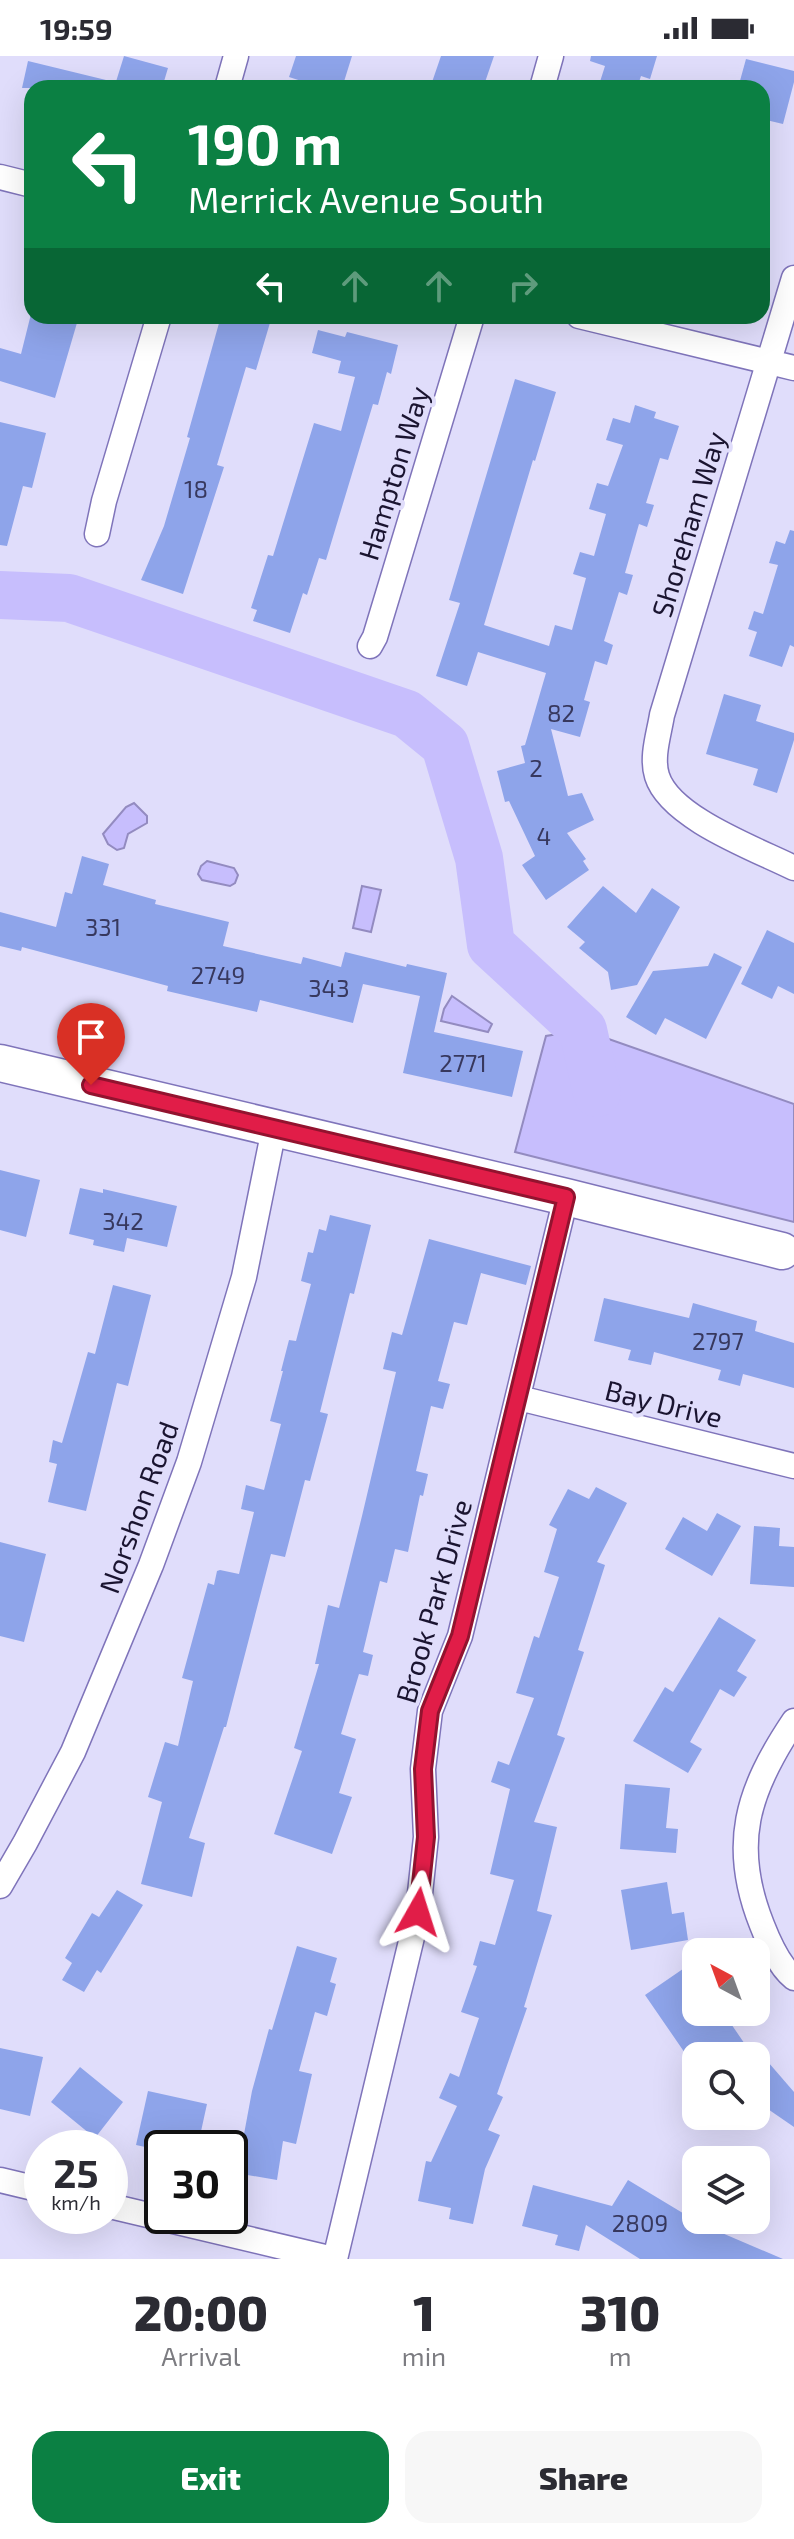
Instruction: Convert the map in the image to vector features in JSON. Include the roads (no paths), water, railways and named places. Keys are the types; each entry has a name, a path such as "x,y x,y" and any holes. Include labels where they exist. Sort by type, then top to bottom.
{"street":[{"path":"229,80 236,56"},
{"path":"544,80 551,56"},
{"path":"0,177 24,183"},
{"name":"Shoreham Way","path":"794,278 662,715 655,758 663,789 689,817 794,868"},
{"path":"97,534 157,324"},
{"name":"Hampton Way","path":"370,646 470,324"},
{"path":"612,324 794,368"},
{"path":"0,1063 782,1251"},
{"name":"Norshon Road","path":"0,1886 73,1752 151,1565 189,1462 244,1277 274,1129"},
{"name":"Brook Park Drive","path":"334,2259 418,1912 426,1837 423,1769 430,1711 460,1636 566,1197"},
{"name":"Bay Drive","path":"519,1398 794,1466"},
{"path":"794,1721 774,1750 754,1793 747,1821 745,1859 751,1898 768,1941 794,1978"},
{"path":"0,2180 24,2186"},
{"path":"128,2210 334,2259"}],"waterway":[{"path":"0,595 69,598 407,714 445,745 479,858 491,945 583,1030 597,1093"}]}
